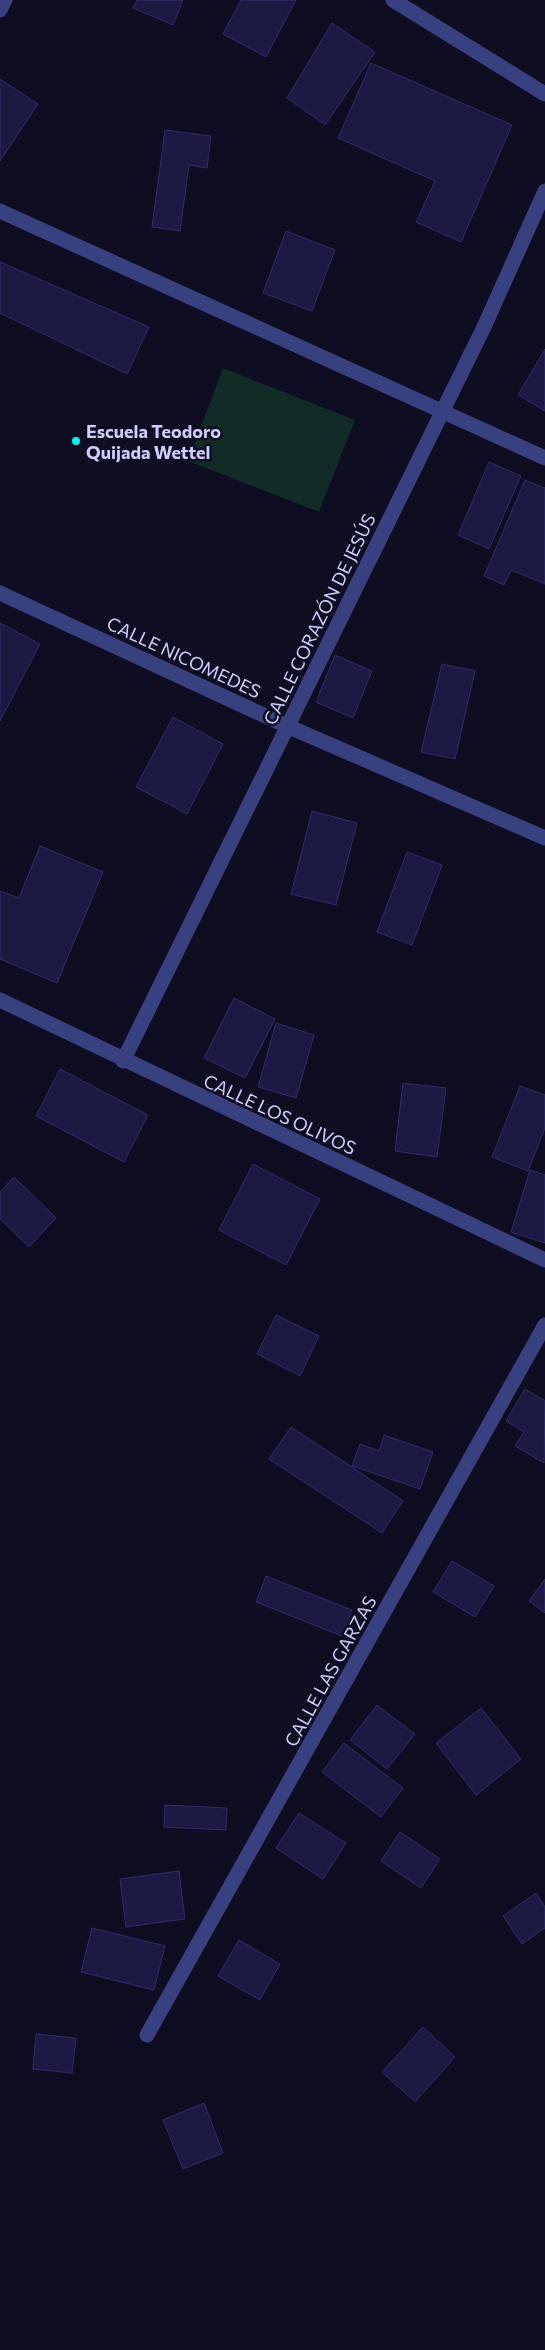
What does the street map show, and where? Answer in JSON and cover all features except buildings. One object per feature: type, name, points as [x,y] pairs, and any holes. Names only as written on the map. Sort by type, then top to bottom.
[{"type":"street","points":[[0,10],[5,0]]},
{"type":"street","points":[[393,0],[545,94]]},
{"type":"street","name":"CALLE CORAZÓN DE JESÚS","points":[[122,1060],[484,327],[545,191]]},
{"type":"street","points":[[0,211],[545,458]]},
{"type":"street","name":"CALLE NICOMEDES","points":[[0,593],[287,726],[545,838]]},
{"type":"street","name":"CALLE LOS OLIVOS","points":[[0,1000],[122,1060],[545,1260]]},
{"type":"street","name":"CALLE LAS GARZAS","points":[[147,2035],[545,1325]]},
{"type":"green space","points":[[223,368],[355,420],[319,512],[188,461]]},
{"type":"place","name":"Escuela Teodoro Quijada Wettel","points":[[76,441]]}]
